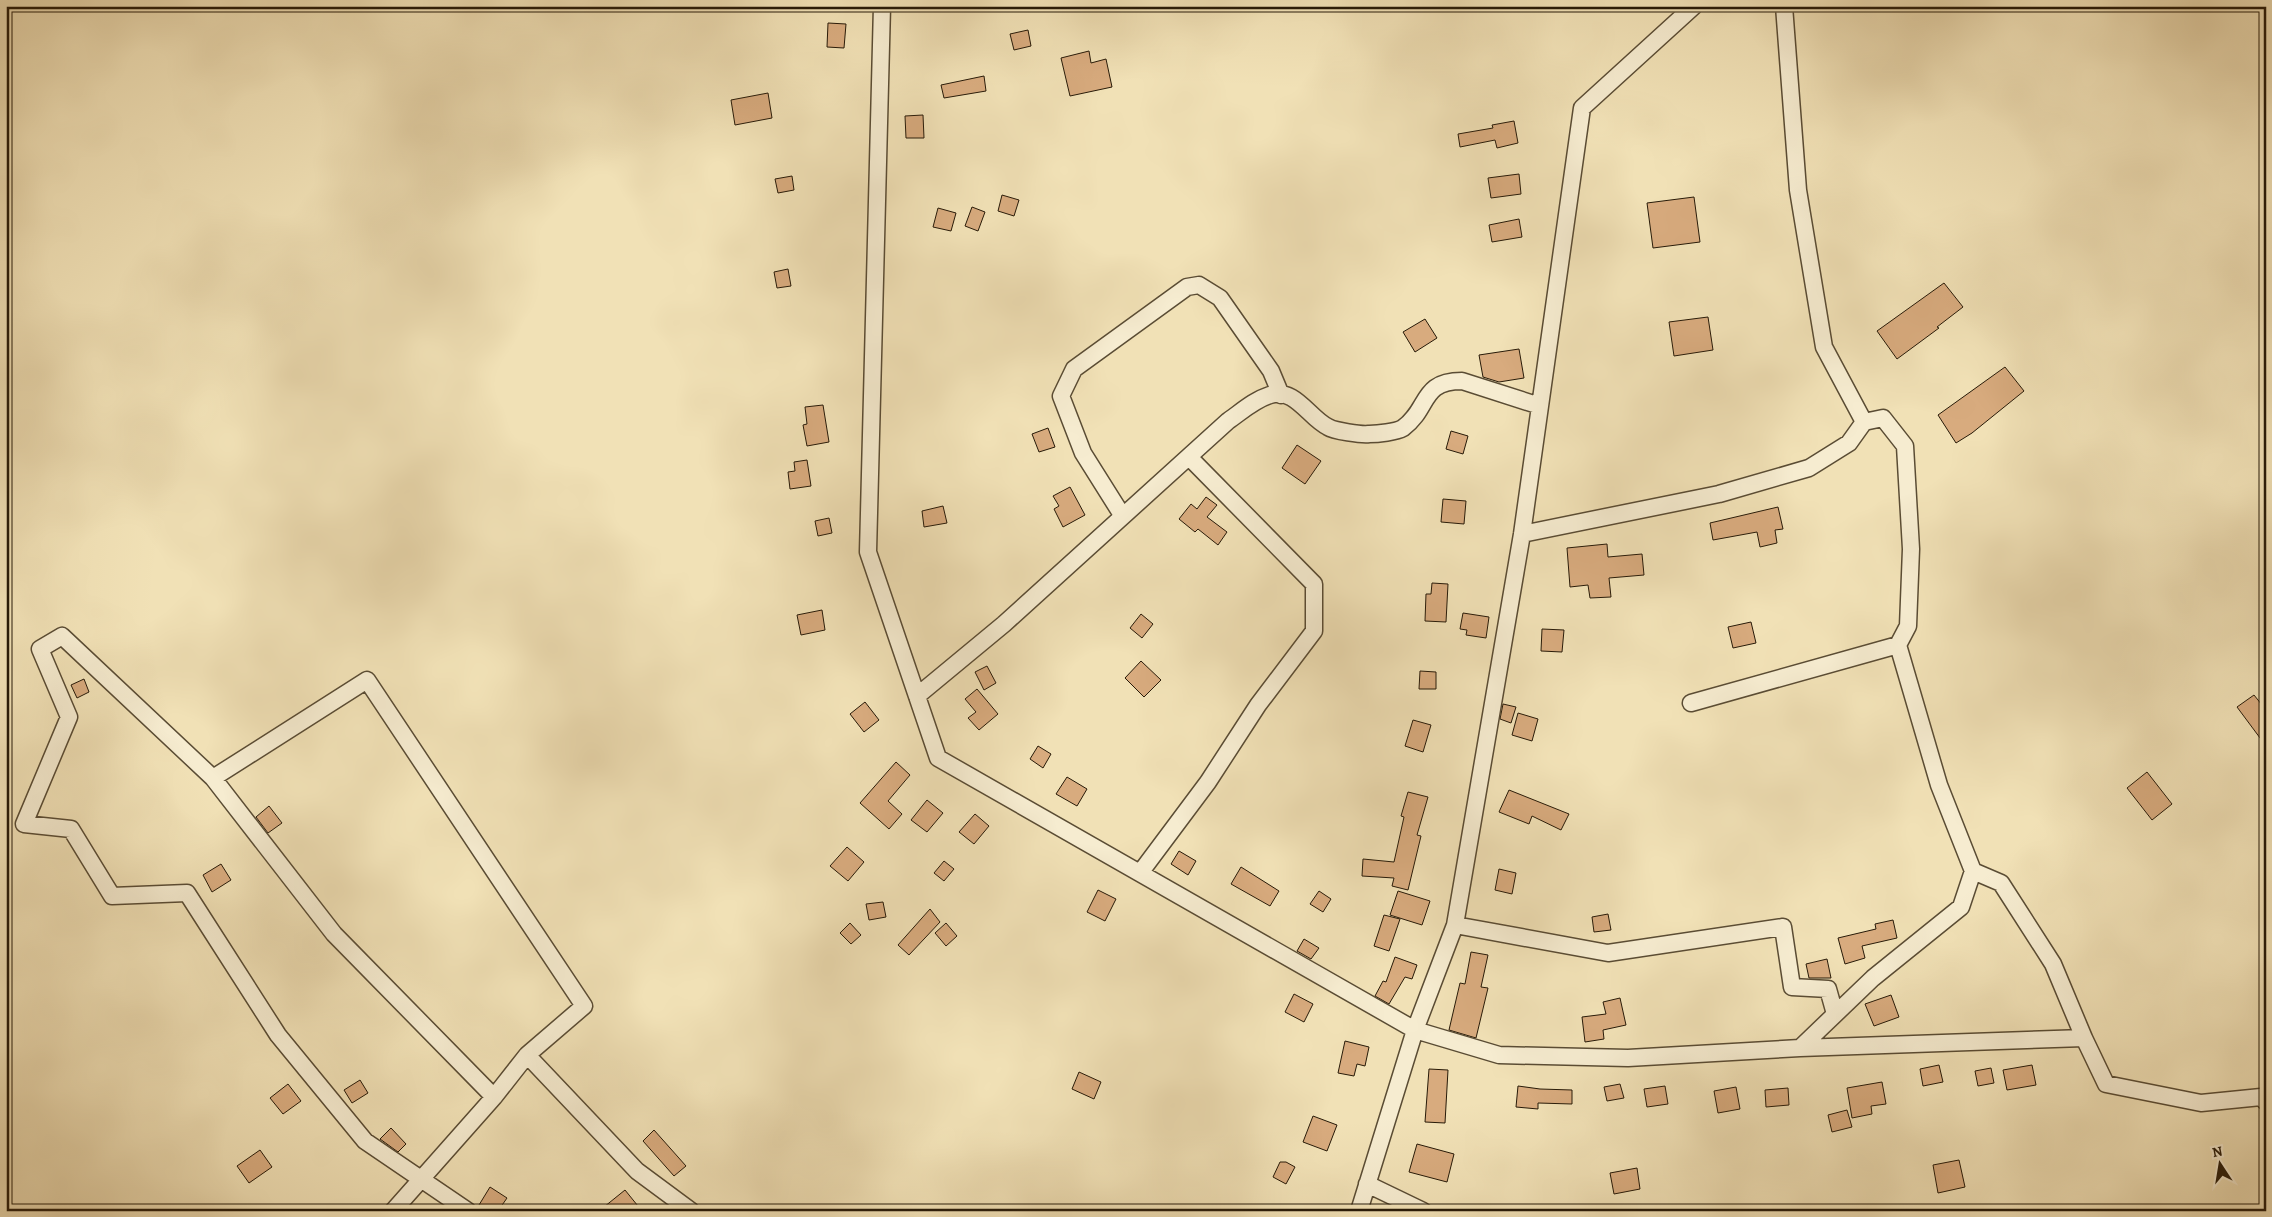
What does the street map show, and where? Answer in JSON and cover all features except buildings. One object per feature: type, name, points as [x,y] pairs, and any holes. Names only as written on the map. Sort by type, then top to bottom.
[{"type":"street","points":[[882,6],[868,552],[938,758],[1415,1030],[1499,1055],[1628,1058],[1800,1048],[2084,1038]]},
{"type":"street","points":[[1784,6],[1798,190],[1824,347],[1864,422]]},
{"type":"street","points":[[1359,1211],[1415,1030],[1455,925],[1522,534],[1582,108],[1691,7]]},
{"type":"street","points":[[1122,515],[1083,453],[1061,396],[1074,370],[1187,287],[1199,285],[1220,298],[1271,371],[1281,395]]},
{"type":"street","points":[[917,696],[1004,624],[1122,515],[1228,421],[1255,402],[1272,394],[1294,398],[1328,428],[1368,434],[1402,428],[1421,408],[1432,389],[1441,383],[1449,381],[1462,381],[1540,406]]},
{"type":"street","points":[[1522,534],[1719,494],[1809,468],[1849,443],[1864,422],[1883,418],[1905,446],[1911,549],[1910,597],[1908,626],[1898,645],[1939,785],[1973,871],[1961,907],[1872,978],[1800,1048]]},
{"type":"street","points":[[1140,873],[1208,782],[1258,705],[1314,631],[1314,584],[1189,457]]},
{"type":"street","points":[[468,1211],[366,1140],[278,1035],[187,893],[112,896],[71,829],[24,824],[69,716],[40,649],[62,636],[213,778],[334,934],[494,1096]]},
{"type":"street","points":[[1692,703],[1898,645]]},
{"type":"street","points":[[213,778],[367,680],[584,1006],[526,1055],[494,1096],[393,1211]]},
{"type":"street","points":[[1973,871],[2001,883],[2052,964],[2106,1084],[2201,1103],[2261,1097],[2266,1102]]},
{"type":"street","points":[[1455,925],[1608,953],[1783,927],[1792,986],[1828,989],[1835,1014]]},
{"type":"street","points":[[526,1055],[637,1171],[691,1211]]},
{"type":"street","points":[[1367,1184],[1426,1210]]}]
